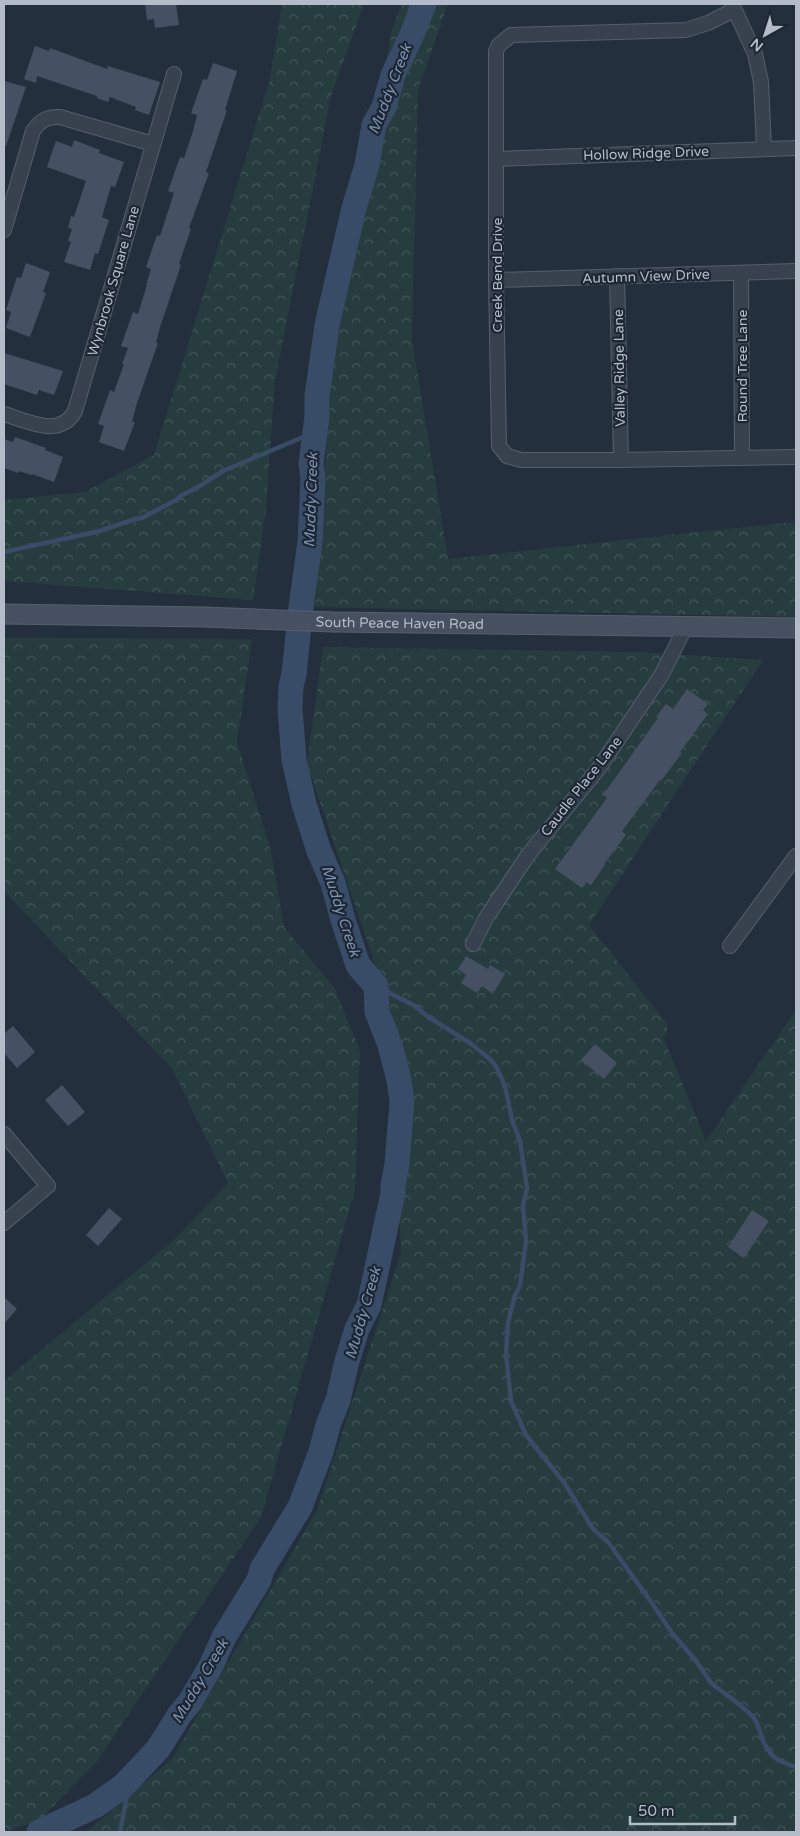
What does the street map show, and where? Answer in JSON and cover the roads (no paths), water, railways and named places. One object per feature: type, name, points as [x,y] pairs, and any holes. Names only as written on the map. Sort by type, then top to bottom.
[{"type":"main road","name":"South Peace Haven Road","points":[[4,614],[204,617],[333,622],[796,628]]},
{"type":"street","points":[[733,7],[755,54],[761,82],[764,148]]},
{"type":"street","name":"Creek Bend Drive","points":[[733,7],[708,23],[686,30],[512,35],[498,45],[496,51],[496,280],[499,446],[507,456],[521,460],[796,457]]},
{"type":"street","name":"Wynbrook Square Lane","points":[[4,414],[48,427],[65,424],[72,418],[174,74]]},
{"type":"street","points":[[4,230],[33,131],[45,118],[60,117],[153,144]]},
{"type":"street","name":"Hollow Ridge Drive","points":[[497,159],[796,148]]},
{"type":"street","name":"Autumn View Drive","points":[[496,280],[796,271]]},
{"type":"street","name":"Round Tree Lane","points":[[742,273],[742,458]]},
{"type":"street","name":"Valley Ridge Lane","points":[[617,276],[621,460]]},
{"type":"street","name":"Caudle Place Lane","points":[[473,944],[486,918],[528,855],[599,768],[662,674],[686,626]]},
{"type":"street","points":[[730,946],[796,856]]},
{"type":"street","points":[[4,1134],[48,1186],[4,1223]]},
{"type":"waterway","name":"Muddy Creek","points":[[39,1832],[95,1806],[123,1786],[158,1749],[180,1714],[190,1702],[211,1666],[224,1637],[259,1580],[262,1569],[300,1507],[338,1400],[357,1329],[369,1305],[393,1193],[402,1101],[399,1080],[390,1045],[377,1012],[376,986],[358,965],[333,883],[319,851],[304,804],[294,760],[290,709],[291,686],[310,542],[313,478],[311,464],[317,416],[317,396],[327,325],[354,208],[367,165],[374,125],[384,107],[393,75],[424,4]]},
{"type":"waterway","points":[[4,552],[100,531],[142,518],[195,489],[223,471],[315,432]]},
{"type":"waterway","points":[[376,986],[415,1006],[427,1016],[470,1043],[490,1059],[497,1068],[505,1086],[512,1120],[520,1141],[527,1188],[523,1206],[526,1241],[520,1286],[515,1295],[508,1323],[506,1354],[511,1401],[526,1435],[565,1484],[593,1529],[608,1542],[672,1633],[696,1661],[710,1682],[753,1717],[767,1748],[774,1757],[796,1767]]},
{"type":"waterway","points":[[120,1832],[130,1779]]}]
